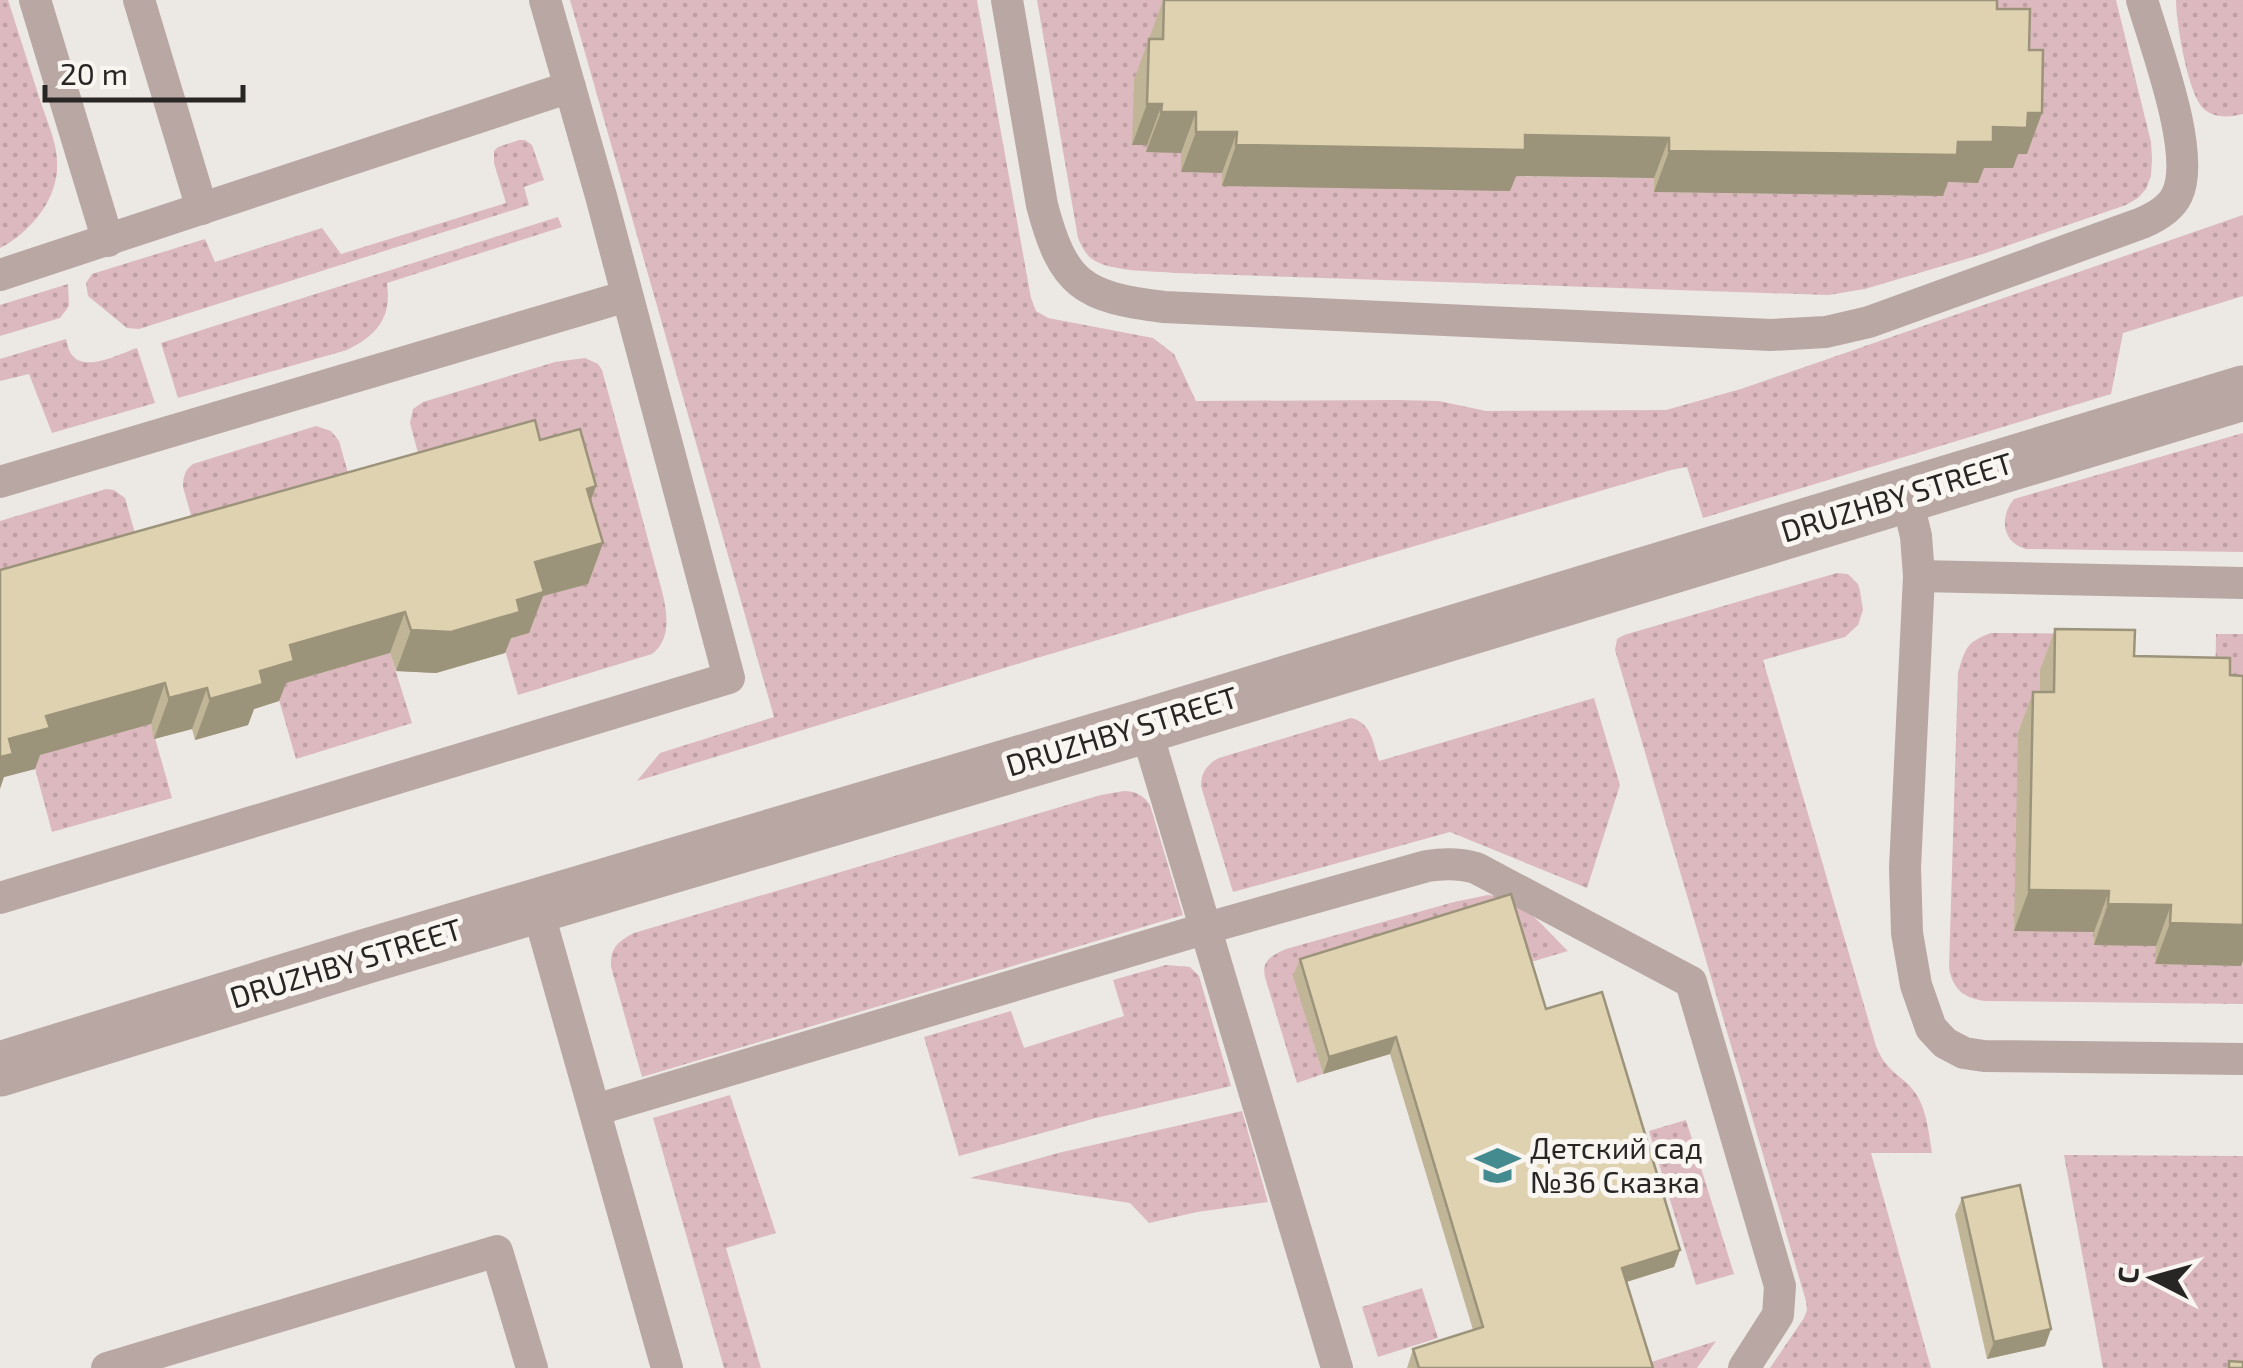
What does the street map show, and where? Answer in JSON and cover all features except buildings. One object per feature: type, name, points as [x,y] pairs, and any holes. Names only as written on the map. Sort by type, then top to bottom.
[{"type":"street","name":"DRUZHBY STREET","points":[[0,1069],[2243,393]]},
{"type":"lane","points":[[35,0],[108,241]]},
{"type":"lane","points":[[140,0],[202,209]]},
{"type":"lane","points":[[0,898],[729,678],[545,0]]},
{"type":"lane","points":[[1007,0],[1048,228],[1066,268],[1091,291],[1164,308],[1771,335],[1826,332],[1869,322],[2142,223],[2168,207],[2182,181],[2184,151],[2142,0]]},
{"type":"lane","points":[[0,274],[570,88]]},
{"type":"lane","points":[[0,482],[628,296]]},
{"type":"lane","points":[[1906,496],[1916,536],[1919,576],[1905,868],[1910,950],[1916,985],[1931,1028],[1945,1043],[1964,1053],[1984,1056],[2243,1059]]},
{"type":"lane","points":[[1919,576],[2243,583]]},
{"type":"lane","points":[[1145,726],[1337,1368]]},
{"type":"lane","points":[[595,1110],[1207,928],[1427,866],[1464,865],[1691,982],[1780,1286],[1778,1314],[1744,1368]]},
{"type":"lane","points":[[537,907],[667,1368]]},
{"type":"lane","points":[[107,1368],[498,1251],[532,1368]]},
{"type":"shaded area","points":[[0,0],[8,0],[57,161],[51,194],[38,216],[0,248]]},
{"type":"shaded area","points":[[570,0],[977,0],[1036,311],[1048,318],[1153,338],[1174,354],[1196,401],[1398,400],[1439,401],[1486,411],[1666,410],[1741,389],[2243,215],[2243,296],[2123,333],[2111,394],[1703,518],[1687,467],[1671,470],[637,781],[660,753],[774,717]]},
{"type":"shaded area","points":[[1037,0],[1226,0],[1134,81],[1133,144],[1181,153],[1181,172],[1222,173],[1222,185],[1511,176],[1654,178],[1655,192],[1942,196],[1943,182],[1978,183],[1846,0],[2116,0],[2151,142],[2151,176],[2146,189],[2126,205],[1983,254],[1865,289],[1828,295],[1121,269],[1092,259],[1078,238]]},
{"type":"shaded area","points":[[2176,0],[2243,0],[2243,114],[2213,114],[2198,101],[2184,58]]},
{"type":"shaded area","points":[[519,140],[532,145],[544,180],[524,187],[529,205],[139,329],[127,328],[88,296],[86,283],[92,274],[205,239],[215,262],[322,228],[341,254],[506,203],[494,151]]},
{"type":"shaded area","points":[[558,217],[562,227],[387,283],[387,306],[380,324],[347,350],[178,398],[161,343]]},
{"type":"shaded area","points":[[68,284],[69,306],[60,318],[0,336],[0,305]]},
{"type":"shaded area","points":[[66,339],[72,355],[86,362],[137,348],[155,403],[52,433],[29,374],[0,381],[0,359]]},
{"type":"shaded area","points":[[585,358],[602,370],[662,591],[665,633],[652,654],[518,695],[502,640],[427,487],[410,423],[413,409],[423,402],[555,362]]},
{"type":"shaded area","points":[[316,426],[331,431],[339,441],[357,505],[201,550],[183,487],[188,469],[193,464]]},
{"type":"shaded area","points":[[2243,433],[2243,552],[2026,549],[2012,541],[2005,528],[2006,514],[2014,499]]},
{"type":"shaded area","points":[[106,489],[125,498],[144,565],[0,606],[0,521]]},
{"type":"shaded area","points":[[1837,573],[1848,574],[1858,584],[1863,610],[1858,625],[1845,637],[1763,660],[1876,1046],[1885,1063],[1913,1090],[1926,1117],[1932,1153],[1871,1153],[1931,1368],[1770,1368],[1804,1318],[1806,1301],[1615,650],[1617,639],[1624,635]]},
{"type":"shaded area","points":[[1991,633],[2121,634],[2039,733],[2014,930],[2094,932],[2156,946],[2156,964],[2240,966],[2243,903],[2243,1004],[1985,1001],[1965,995],[1957,987],[1949,968],[1958,673],[1968,647]]},
{"type":"shaded area","points":[[2216,634],[2243,634],[2243,717],[2215,699]]},
{"type":"shaded area","points":[[390,653],[412,723],[296,759],[275,686]]},
{"type":"shaded area","points":[[1594,698],[1620,785],[1587,888],[1450,832],[1233,892],[1201,786],[1206,769],[1219,758],[1351,718],[1368,729],[1379,761]]},
{"type":"shaded area","points":[[151,724],[172,798],[52,832],[32,757]]},
{"type":"shaded area","points":[[1124,791],[1138,794],[1150,805],[1183,915],[642,1077],[611,967],[614,950],[628,936]]},
{"type":"shaded area","points":[[1488,895],[1522,908],[1568,951],[1521,965],[1294,977],[1323,1074],[1297,1083],[1265,977],[1269,959],[1286,949]]},
{"type":"shaded area","points":[[1166,965],[1190,967],[1199,976],[1231,1086],[959,1156],[924,1037],[1011,1011],[1024,1048],[1124,1016],[1113,980]]},
{"type":"shaded area","points":[[730,1095],[776,1233],[726,1248],[761,1368],[724,1368],[653,1118]]},
{"type":"shaded area","points":[[1242,1111],[1268,1202],[1149,1223],[1130,1203],[970,1178],[1058,1153]]},
{"type":"shaded area","points":[[1686,1120],[1734,1274],[1696,1285],[1649,1131]]},
{"type":"shaded area","points":[[2064,1155],[2243,1156],[2243,1368],[2103,1368]]},
{"type":"shaded area","points":[[1422,1288],[1438,1338],[1378,1357],[1362,1307]]},
{"type":"shaded area","points":[[1716,1341],[1697,1368],[1639,1366]]},
{"type":"place","name":"Детский сад №36 Сказка","points":[[1497,1166]]}]
